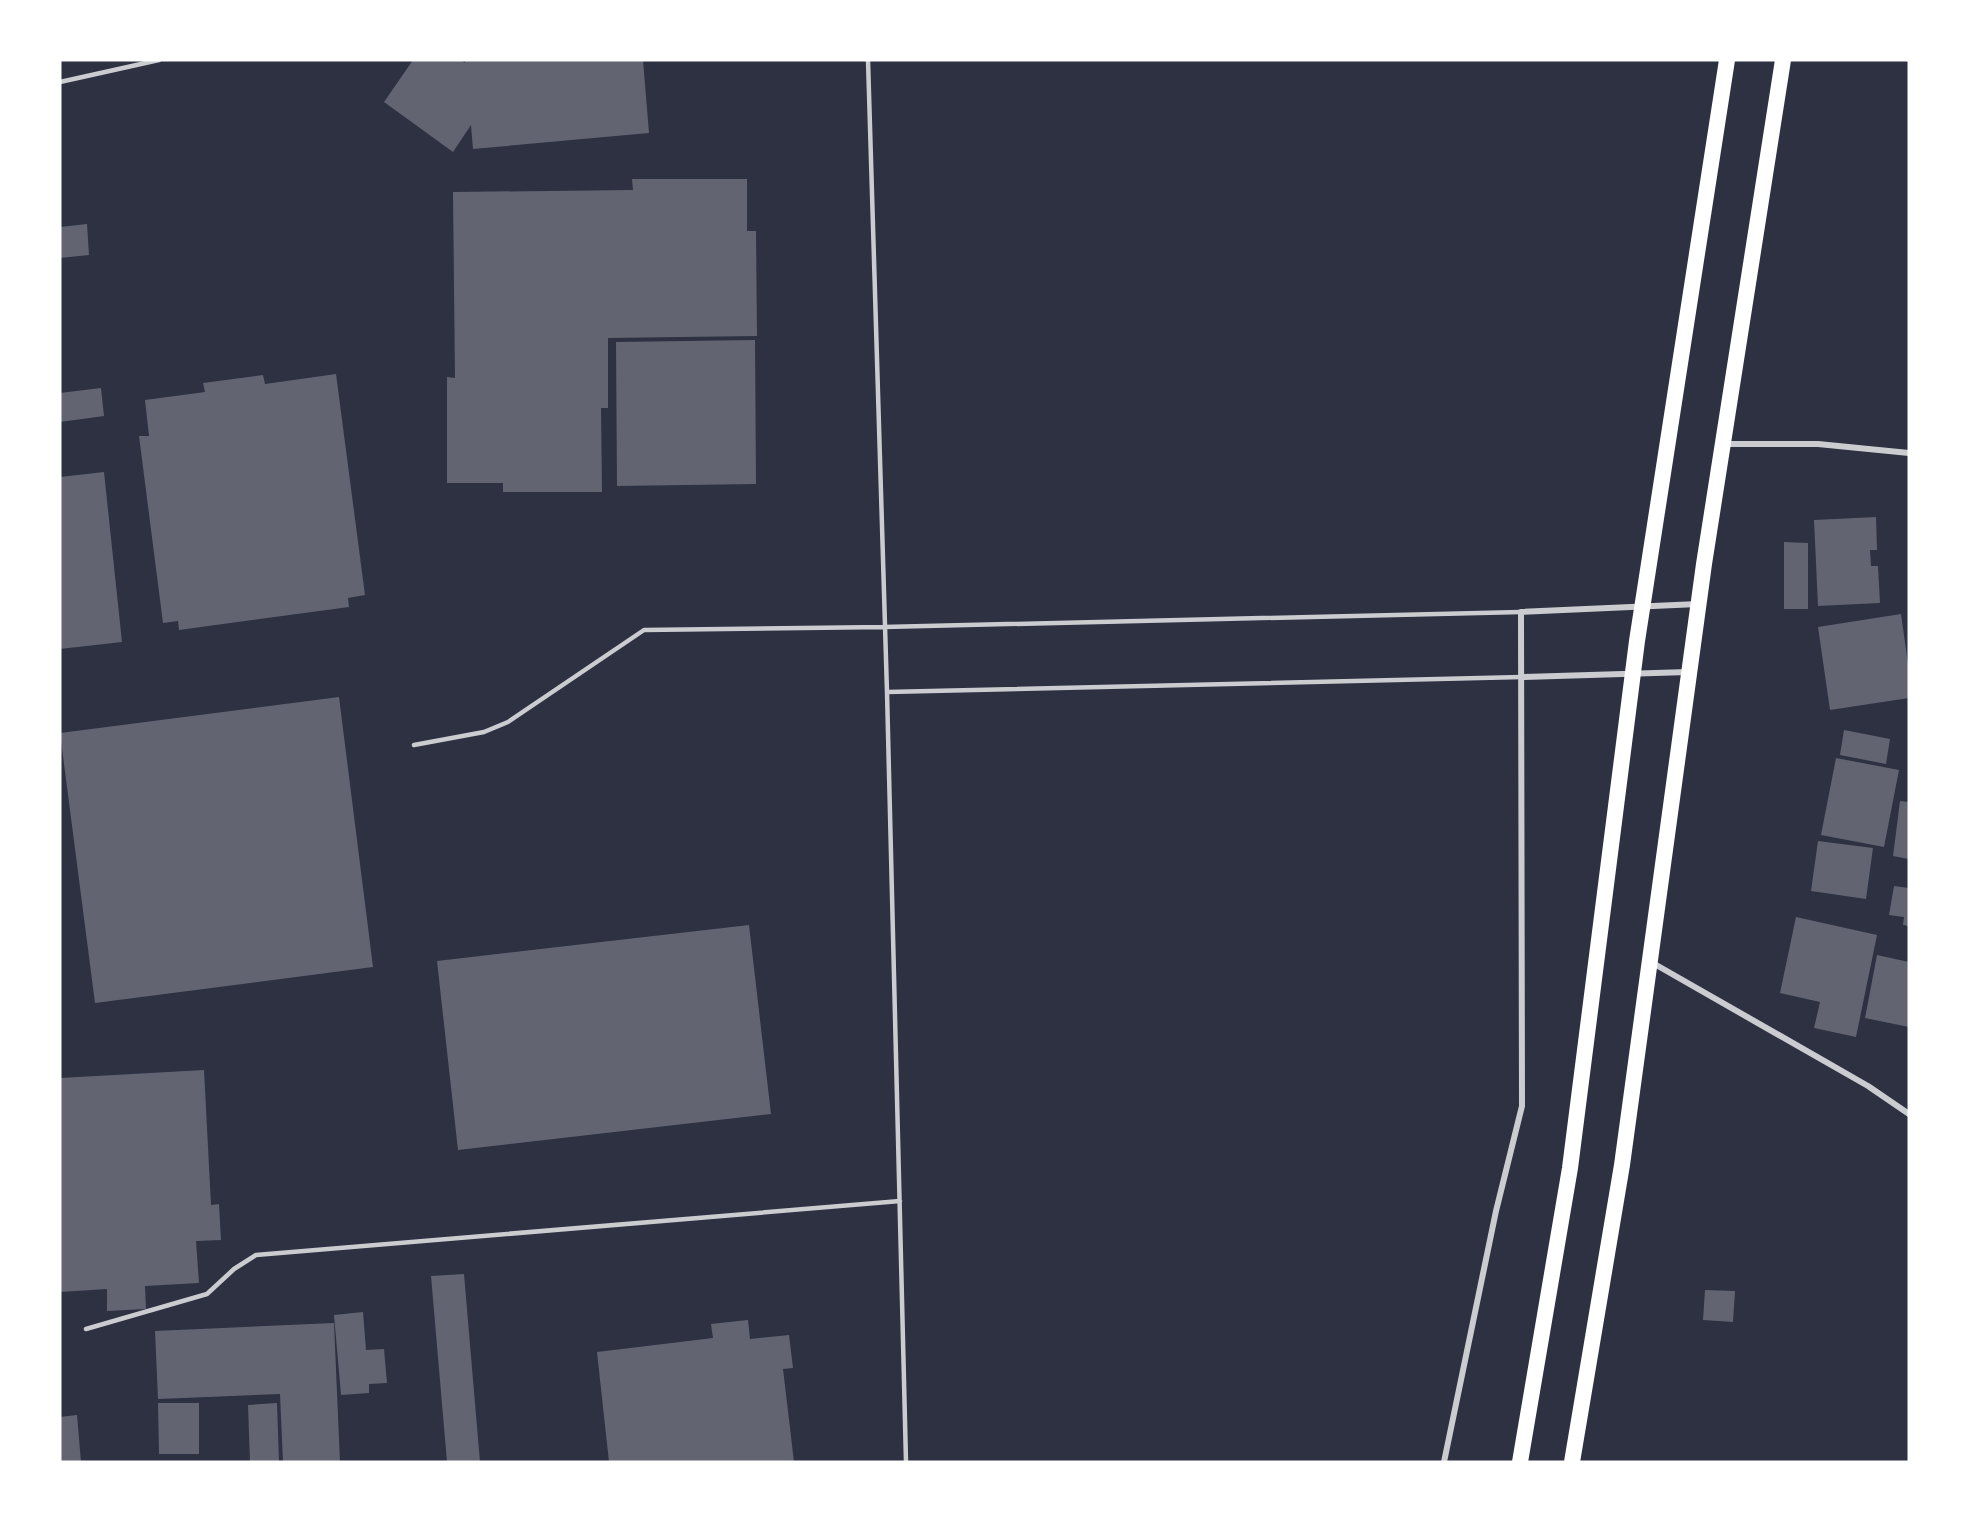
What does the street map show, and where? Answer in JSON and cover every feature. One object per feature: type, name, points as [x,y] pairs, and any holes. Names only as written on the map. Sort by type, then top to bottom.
[{"type":"highway","points":[[1520,1462],[1570,1168],[1643,608],[1727,60]]},
{"type":"highway","points":[[1572,1462],[1622,1165],[1688,672],[1783,60]]},
{"type":"street","points":[[1724,444],[1818,444],[1909,453]]},
{"type":"street","points":[[1444,1462],[1496,1211],[1522,1106],[1521,612],[1698,604]]},
{"type":"street","points":[[1522,677],[1688,672]]},
{"type":"street","points":[[1650,962],[1868,1086],[1909,1114]]},
{"type":"lane","points":[[60,82],[159,60]]},
{"type":"lane","points":[[868,60],[887,692],[906,1462]]},
{"type":"lane","points":[[414,745],[484,732],[508,722],[644,630],[884,627],[1521,612]]},
{"type":"lane","points":[[887,692],[1522,677]]},
{"type":"lane","points":[[86,1329],[207,1294],[234,1269],[256,1255],[900,1201]]},
{"type":"building","points":[[413,60],[461,60],[465,63],[465,60],[643,60],[649,133],[473,149],[471,125],[453,152],[384,102]]},
{"type":"building","points":[[632,179],[747,179],[747,231],[756,231],[757,336],[608,338],[608,408],[601,408],[602,492],[503,492],[503,483],[447,483],[447,377],[455,378],[453,192],[633,190]]},
{"type":"building","points":[[87,224],[89,255],[60,258],[60,227]]},
{"type":"building","points":[[755,340],[756,484],[617,486],[616,342]]},
{"type":"building","points":[[336,374],[365,595],[348,598],[349,607],[179,630],[178,621],[163,623],[139,436],[149,436],[145,400],[205,392],[203,383],[263,375],[265,384]]},
{"type":"building","points":[[101,388],[104,416],[60,422],[60,393]]},
{"type":"building","points":[[104,472],[122,642],[60,649],[60,477]]},
{"type":"building","points":[[1876,517],[1877,550],[1870,550],[1871,566],[1878,566],[1880,603],[1818,606],[1814,520]]},
{"type":"building","points":[[1784,542],[1808,543],[1808,609],[1784,609]]},
{"type":"building","points":[[1901,614],[1909,671],[1909,698],[1830,710],[1818,627]]},
{"type":"building","points":[[339,697],[373,967],[95,1003],[60,733]]},
{"type":"building","points":[[1844,730],[1890,739],[1886,764],[1840,755]]},
{"type":"building","points":[[1836,758],[1899,770],[1884,847],[1821,835]]},
{"type":"building","points":[[1900,801],[1909,802],[1909,859],[1893,856]]},
{"type":"building","points":[[1818,841],[1873,848],[1866,899],[1811,891]]},
{"type":"building","points":[[1894,886],[1909,888],[1909,926],[1903,925],[1904,917],[1889,915]]},
{"type":"building","points":[[1796,917],[1877,935],[1856,1037],[1814,1028],[1820,1002],[1780,993]]},
{"type":"building","points":[[749,925],[771,1114],[458,1150],[437,961]]},
{"type":"building","points":[[1877,955],[1909,962],[1909,1027],[1865,1018]]},
{"type":"building","points":[[204,1070],[211,1205],[219,1204],[221,1240],[196,1241],[199,1283],[145,1286],[146,1309],[107,1311],[107,1289],[60,1292],[60,1078]]},
{"type":"building","points":[[464,1274],[480,1462],[447,1462],[431,1276]]},
{"type":"building","points":[[1705,1290],[1735,1291],[1733,1322],[1703,1320]]},
{"type":"building","points":[[363,1312],[366,1350],[384,1349],[387,1383],[369,1384],[369,1393],[341,1395],[334,1315]]},
{"type":"building","points":[[748,1320],[750,1339],[789,1335],[793,1368],[783,1369],[794,1462],[609,1462],[597,1352],[713,1338],[711,1324]]},
{"type":"building","points":[[334,1323],[340,1462],[283,1462],[280,1394],[158,1399],[155,1331]]},
{"type":"building","points":[[158,1403],[199,1403],[199,1454],[159,1454]]},
{"type":"building","points":[[277,1403],[279,1462],[250,1462],[248,1405]]},
{"type":"building","points":[[77,1415],[81,1462],[60,1462],[60,1417]]}]
